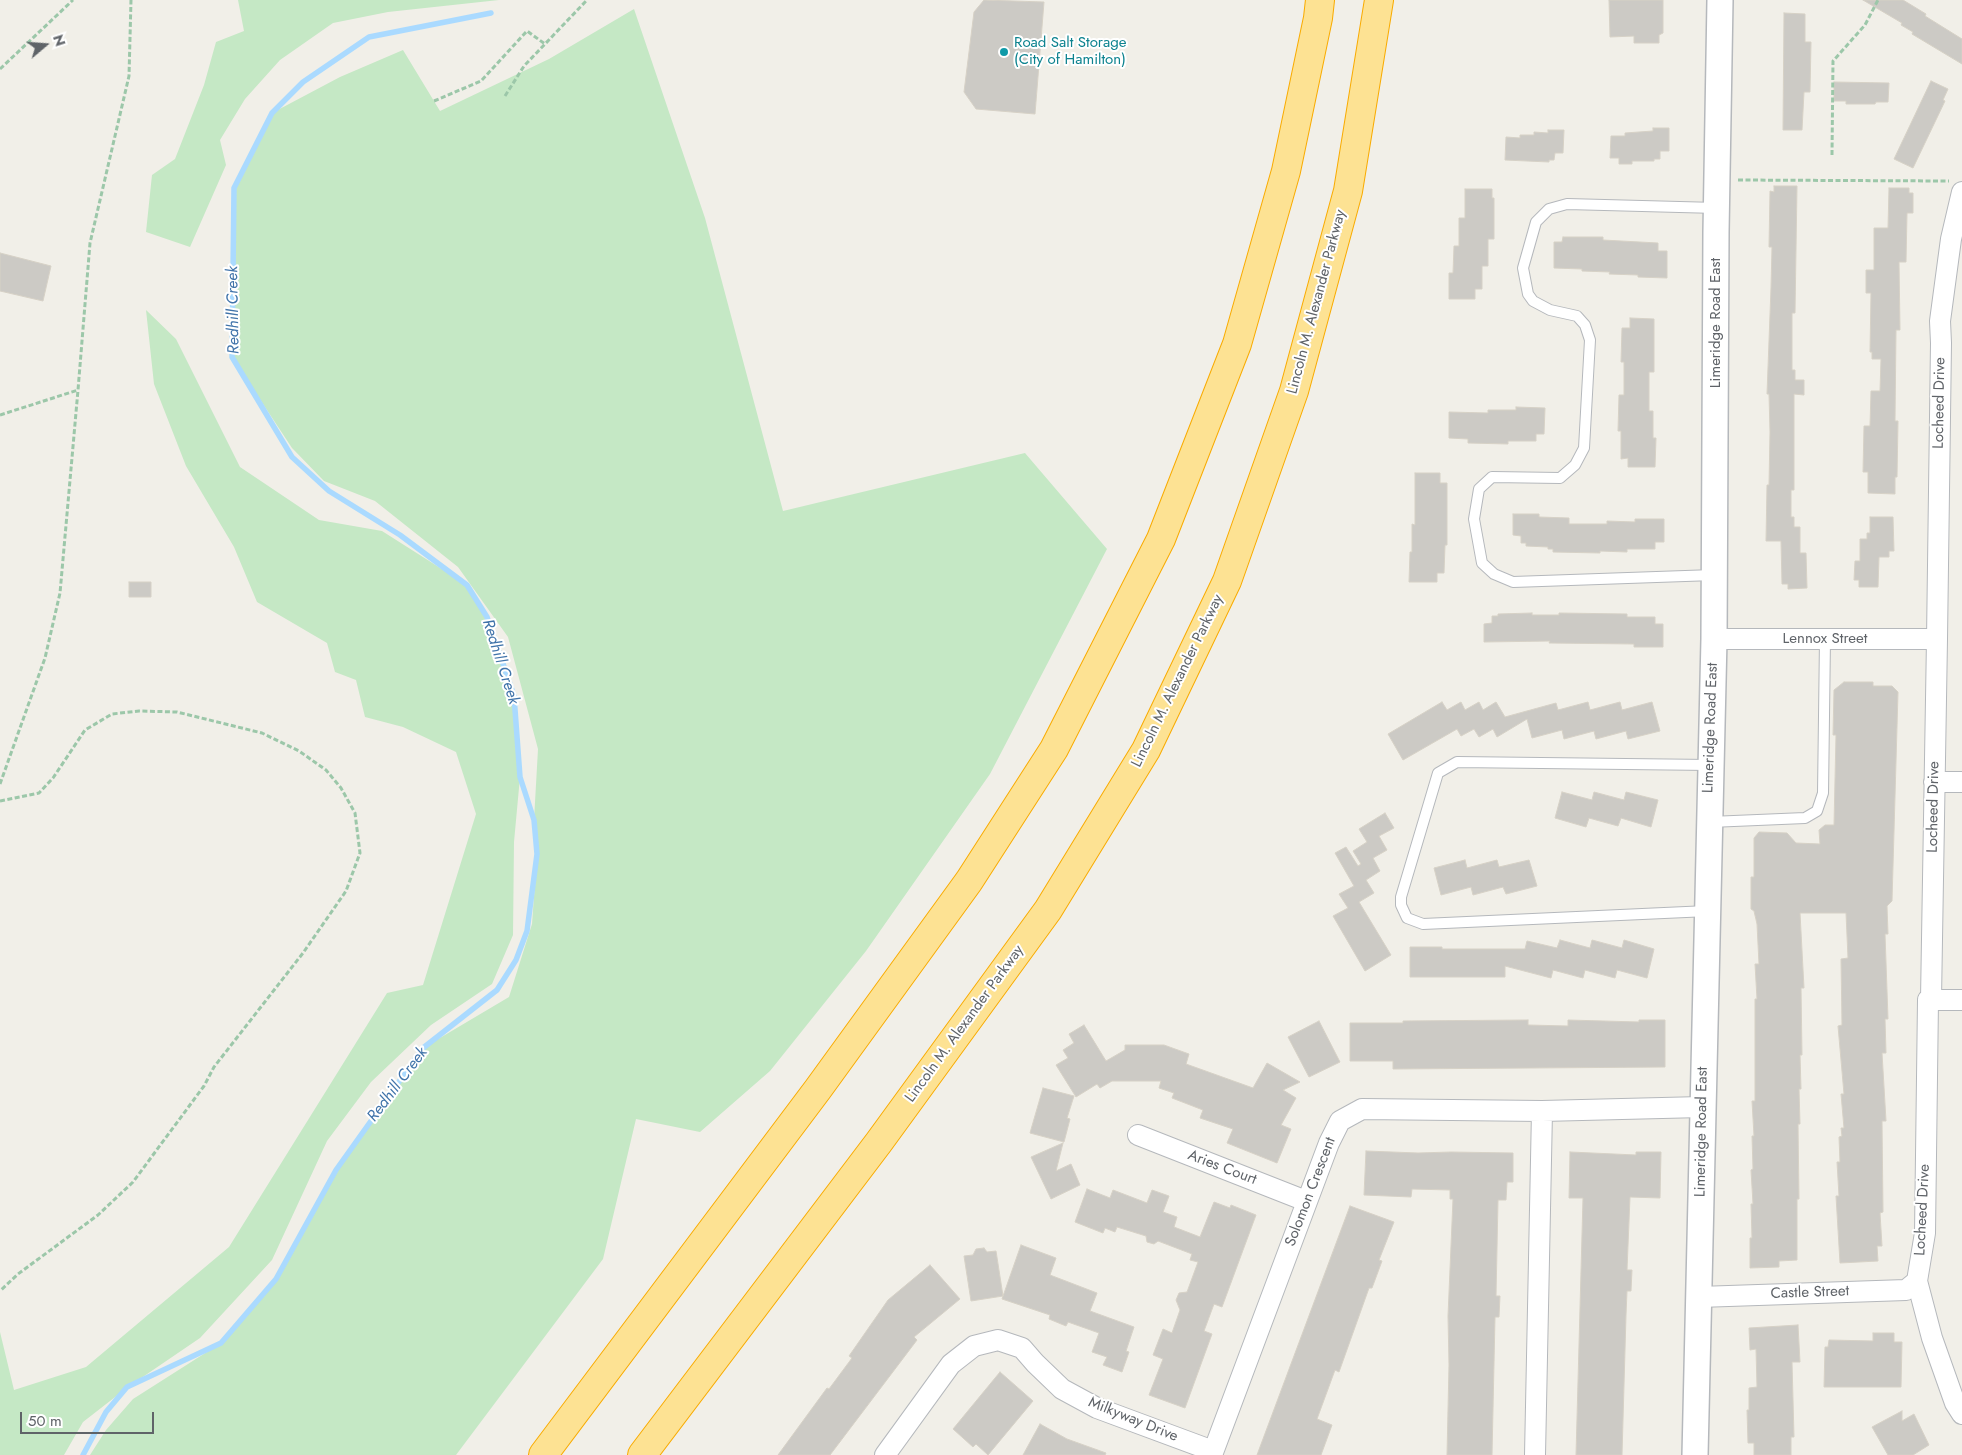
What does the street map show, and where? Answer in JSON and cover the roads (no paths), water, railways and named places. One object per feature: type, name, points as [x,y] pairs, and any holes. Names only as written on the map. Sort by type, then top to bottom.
[{"type":"highway","points":[[543,1455],[818,1089],[969,881],[1054,749],[1068,723],[1161,539],[1237,344],[1286,171],[1318,18],[1320,0]]},
{"type":"highway","name":"Lincoln M. Alexander Parkway","points":[[642,1455],[879,1142],[1048,910],[1146,750],[1226,581],[1294,391],[1348,190],[1379,0]]},
{"type":"street","name":"Limeridge Road East","points":[[1695,1455],[1714,639],[1720,0]]},
{"type":"street","name":"Locheed Drive","points":[[1957,187],[1940,321],[1931,999],[1928,1000],[1925,1234],[1917,1281],[1932,1338],[1955,1403],[1962,1414]]},
{"type":"street","name":"Lennox Street","points":[[1714,639],[1937,638]]},
{"type":"street","points":[[1934,782],[1962,782]]},
{"type":"street","points":[[1928,1000],[1962,1000]]},
{"type":"street","name":"Solomon Crescent","points":[[1213,1453],[1328,1143],[1340,1121],[1362,1108],[1542,1111],[1702,1107]]},
{"type":"street","points":[[1535,1455],[1542,1111]]},
{"type":"street","name":"Aries Court","points":[[1138,1135],[1306,1201]]},
{"type":"street","name":"Castle Street","points":[[1699,1297],[1906,1290],[1917,1281]]},
{"type":"street","name":"Milkyway Drive","points":[[885,1455],[951,1364],[974,1346],[998,1340],[1022,1348],[1062,1389],[1097,1408],[1213,1453]]},
{"type":"lane","points":[[1714,575],[1513,582],[1494,574],[1482,563],[1474,518],[1479,489],[1492,477],[1560,478],[1575,465],[1584,448],[1590,340],[1585,325],[1577,316],[1550,310],[1533,301],[1528,294],[1523,268],[1536,222],[1549,210],[1567,204],[1717,208]]},
{"type":"lane","points":[[1709,822],[1805,818],[1817,811],[1823,793],[1825,640]]},
{"type":"lane","points":[[1708,911],[1423,924],[1407,918],[1401,906],[1401,897],[1438,773],[1457,762],[1710,765]]},
{"type":"waterway","name":"Redhill Creek","points":[[83,1455],[106,1412],[127,1387],[221,1343],[276,1279],[336,1170],[423,1048],[497,990],[516,960],[527,931],[537,854],[534,820],[520,777],[514,696],[487,617],[467,585],[400,535],[329,491],[292,457],[232,357],[234,188],[272,113],[303,82],[369,37],[491,13]]},
{"type":"place","name":"Road Salt Storage (City of Hamilton)","points":[[1004,52]]}]
